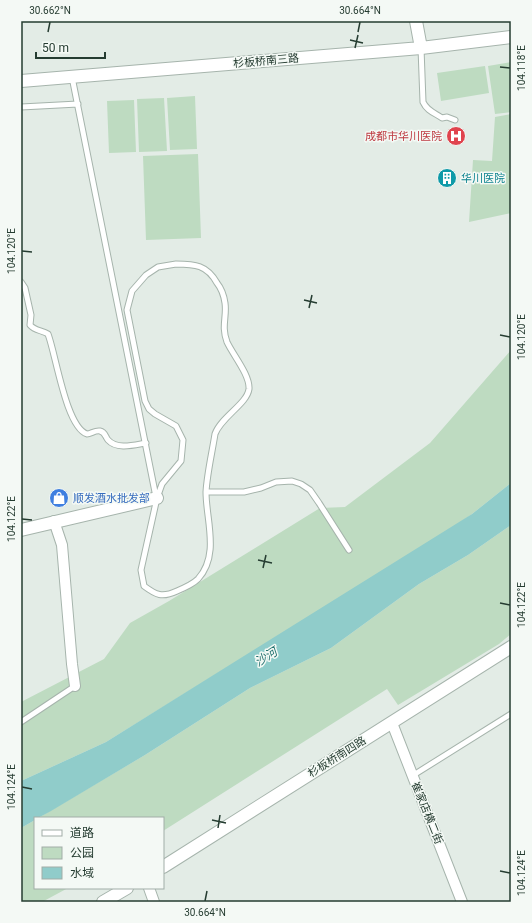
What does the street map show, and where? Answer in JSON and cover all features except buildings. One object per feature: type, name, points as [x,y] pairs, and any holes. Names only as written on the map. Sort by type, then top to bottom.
[{"type":"street","points":[[416,21],[421,48]]},
{"type":"street","name":"杉板桥南三路","points":[[21,80],[421,48],[511,37]]},
{"type":"street","points":[[21,530],[54,521],[157,498]]},
{"type":"street","points":[[54,521],[62,545],[72,664],[76,686]]},
{"type":"street","name":"杉板桥南四路","points":[[164,866],[511,647]]},
{"type":"street","name":"崔家店横二街","points":[[392,723],[462,902]]},
{"type":"street","points":[[103,902],[125,889]]},
{"type":"street","points":[[149,889],[154,902]]},
{"type":"lane","points":[[421,48],[423,102],[425,108],[442,118],[447,117],[455,120]]},
{"type":"lane","points":[[72,77],[157,498]]},
{"type":"lane","points":[[21,107],[78,104]]},
{"type":"lane","points":[[176,264],[191,264],[202,267],[212,274],[220,288],[225,303],[223,329],[228,342],[247,378],[249,388],[246,397],[217,428],[206,492],[210,543],[208,558],[204,570],[198,579],[186,587],[170,594],[155,594],[144,586],[141,570],[157,498],[162,484],[181,461],[183,440],[176,426],[149,409],[145,400],[128,310],[132,291],[146,275],[158,267],[176,264]]},
{"type":"lane","points":[[21,282],[25,288],[31,315],[31,326],[36,330],[48,334],[70,411],[80,430],[83,433],[89,434],[100,431],[104,433],[111,442],[118,445],[132,446],[146,443]]},
{"type":"lane","points":[[206,492],[244,492],[261,488],[276,482],[292,481],[301,484],[310,490],[349,550]]},
{"type":"lane","points":[[21,722],[76,686]]},
{"type":"lane","points":[[412,776],[511,714]]},
{"type":"green space","points":[[511,62],[511,112],[495,114],[488,66]]},
{"type":"green space","points":[[485,66],[489,93],[441,101],[437,73]]},
{"type":"green space","points":[[195,96],[197,149],[170,150],[167,98]]},
{"type":"green space","points":[[164,98],[167,151],[139,152],[137,99]]},
{"type":"green space","points":[[134,100],[136,152],[109,153],[107,101]]},
{"type":"green space","points":[[511,114],[511,213],[469,222],[473,160],[492,161],[495,117]]},
{"type":"green space","points":[[198,154],[201,238],[146,240],[143,156]]},
{"type":"green space","points":[[511,350],[511,483],[451,529],[106,742],[21,781],[21,702],[104,659],[130,623],[169,601],[320,508],[345,507],[430,443]]},
{"type":"green space","points":[[511,525],[511,634],[499,644],[398,705],[387,689],[164,830],[164,817],[40,817],[145,755],[250,688],[331,648],[419,584],[468,555]]},
{"type":"green space","points":[[34,821],[34,889],[66,889],[42,902],[21,902],[21,828]]},
{"type":"water","name":"沙河","points":[[511,483],[511,525],[468,555],[419,584],[331,648],[250,688],[145,755],[51,811],[40,817],[34,817],[34,821],[21,828],[21,781],[106,742],[472,514]]},
{"type":"place","name":"成都市华川医院","points":[[456,136]]},
{"type":"place","name":"华川医院","points":[[447,178]]},
{"type":"place","name":"顺发酒水批发部","points":[[59,498]]}]
